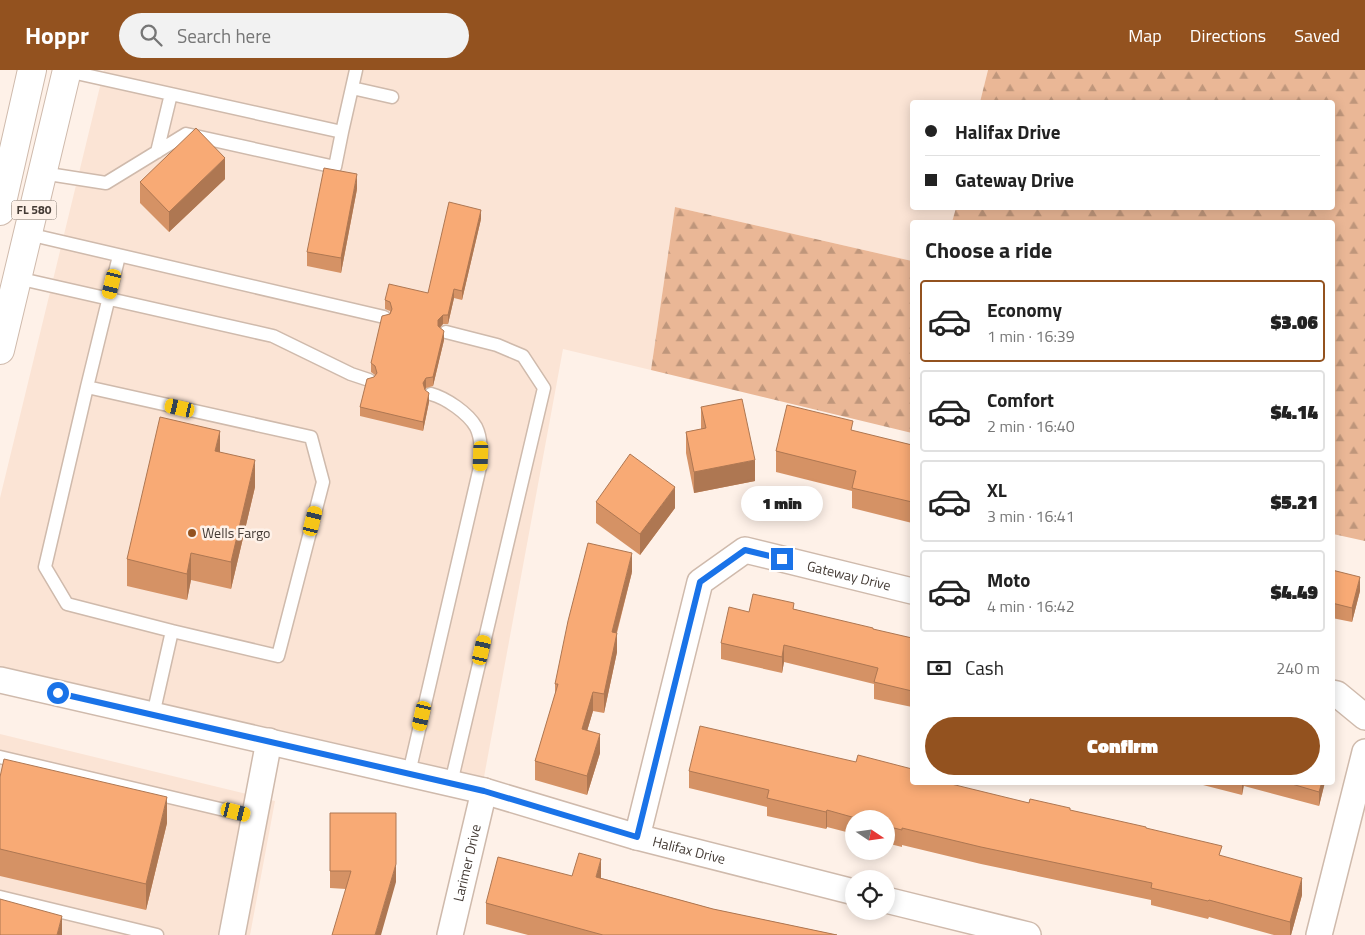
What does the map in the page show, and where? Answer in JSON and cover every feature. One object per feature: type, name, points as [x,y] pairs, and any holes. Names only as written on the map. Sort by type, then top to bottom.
[{"type":"main road","points":[[0,212],[32,70]]},
{"type":"main road","name":"FL 580","points":[[0,350],[9,274],[28,234],[67,71]]},
{"type":"street","name":"Gateway Drive","points":[[637,837],[700,582],[745,550],[910,590]]},
{"type":"street","name":"Halifax Drive","points":[[0,680],[484,791],[637,837],[845,890]]},
{"type":"street","points":[[1335,693],[1365,717]]},
{"type":"street","points":[[232,935],[268,741]]},
{"type":"street","points":[[1319,935],[1365,752]]},
{"type":"street","name":"Larimer Drive","points":[[450,935],[484,791]]},
{"type":"street","points":[[895,902],[1028,935]]},
{"type":"lane","points":[[42,173],[106,183],[186,134],[335,168],[356,70]]},
{"type":"lane","points":[[67,71],[342,132]]},
{"type":"lane","points":[[352,88],[392,96]]},
{"type":"lane","points":[[157,152],[171,94]]},
{"type":"lane","points":[[28,234],[384,317]]},
{"type":"lane","points":[[87,387],[311,438],[323,482],[278,656],[67,604],[45,567],[87,387],[119,256]]},
{"type":"lane","points":[[9,274],[273,336],[351,374],[369,380]]},
{"type":"lane","points":[[446,332],[497,345],[523,356],[544,388],[451,783]]},
{"type":"lane","points":[[409,773],[480,467],[481,445],[476,427],[458,408],[441,397],[431,394]]},
{"type":"lane","points":[[153,715],[172,631]]},
{"type":"lane","points":[[0,757],[254,817]]},
{"type":"lane","points":[[0,897],[156,935]]},
{"type":"shaded area","points":[[104,70],[988,70],[980,100],[910,100],[910,210],[955,210],[953,220],[910,220],[910,261],[675,207],[651,370],[563,349],[484,777],[0,666],[0,498]]},
{"type":"shaded area","points":[[0,734],[275,801],[250,935],[0,935]]},
{"type":"green space","points":[[988,70],[1365,70],[1365,541],[1335,534],[1335,220],[953,220],[955,210],[1335,210],[1335,100],[980,100]]},
{"type":"green space","points":[[675,207],[910,261],[910,433],[651,370]]},
{"type":"building","points":[[196,128],[225,158],[169,212],[140,182]]},
{"type":"building","points":[[324,168],[357,174],[341,258],[307,252]]},
{"type":"building","points":[[449,202],[481,210],[462,291],[454,289],[448,315],[443,315],[438,320],[438,326],[444,331],[433,377],[426,378],[423,383],[425,390],[429,393],[423,422],[360,407],[367,379],[374,377],[377,373],[375,366],[371,363],[382,316],[390,314],[392,309],[390,302],[385,300],[389,284],[428,293]]},
{"type":"building","points":[[742,399],[755,460],[694,472],[686,432],[706,428],[701,407]]},
{"type":"building","points":[[787,405],[853,421],[851,430],[910,445],[910,502],[852,488],[856,471],[776,451]]},
{"type":"building","name":"Wells Fargo","points":[[160,417],[220,431],[215,451],[255,460],[231,562],[191,553],[187,574],[127,559]]},
{"type":"building","points":[[630,454],[675,487],[640,534],[596,502]]},
{"type":"building","points":[[588,543],[632,553],[612,632],[617,633],[604,694],[593,692],[582,729],[600,734],[587,776],[535,761],[558,684],[555,684],[568,621]]},
{"type":"building","points":[[1335,571],[1360,577],[1352,608],[1335,604]]},
{"type":"building","points":[[753,594],[794,603],[793,609],[910,638],[910,691],[874,682],[878,668],[784,645],[782,657],[721,643],[729,607],[749,612]]},
{"type":"building","points":[[700,726],[856,762],[858,755],[910,768],[910,785],[955,785],[1029,803],[1030,799],[1222,846],[1219,855],[1302,878],[1290,922],[1209,900],[1151,888],[1152,883],[981,847],[902,828],[902,830],[895,828],[895,810],[845,810],[845,815],[767,798],[769,790],[689,771]]},
{"type":"building","points":[[4,759],[167,797],[146,884],[0,849],[0,777]]},
{"type":"building","points":[[1295,785],[1321,785],[1319,792]]},
{"type":"building","points":[[330,813],[396,813],[396,864],[375,935],[332,935],[351,871],[330,871]]},
{"type":"building","points":[[579,853],[601,859],[596,877],[713,909],[837,935],[603,935],[486,903],[498,857],[572,876]]},
{"type":"building","points":[[0,899],[62,916],[57,935],[0,935]]},
{"type":"place","name":"Wells Fargo","points":[[192,533]]},
{"type":"route","points":[[58,693],[484,791],[637,837],[700,582],[745,550],[782,559]]}]
